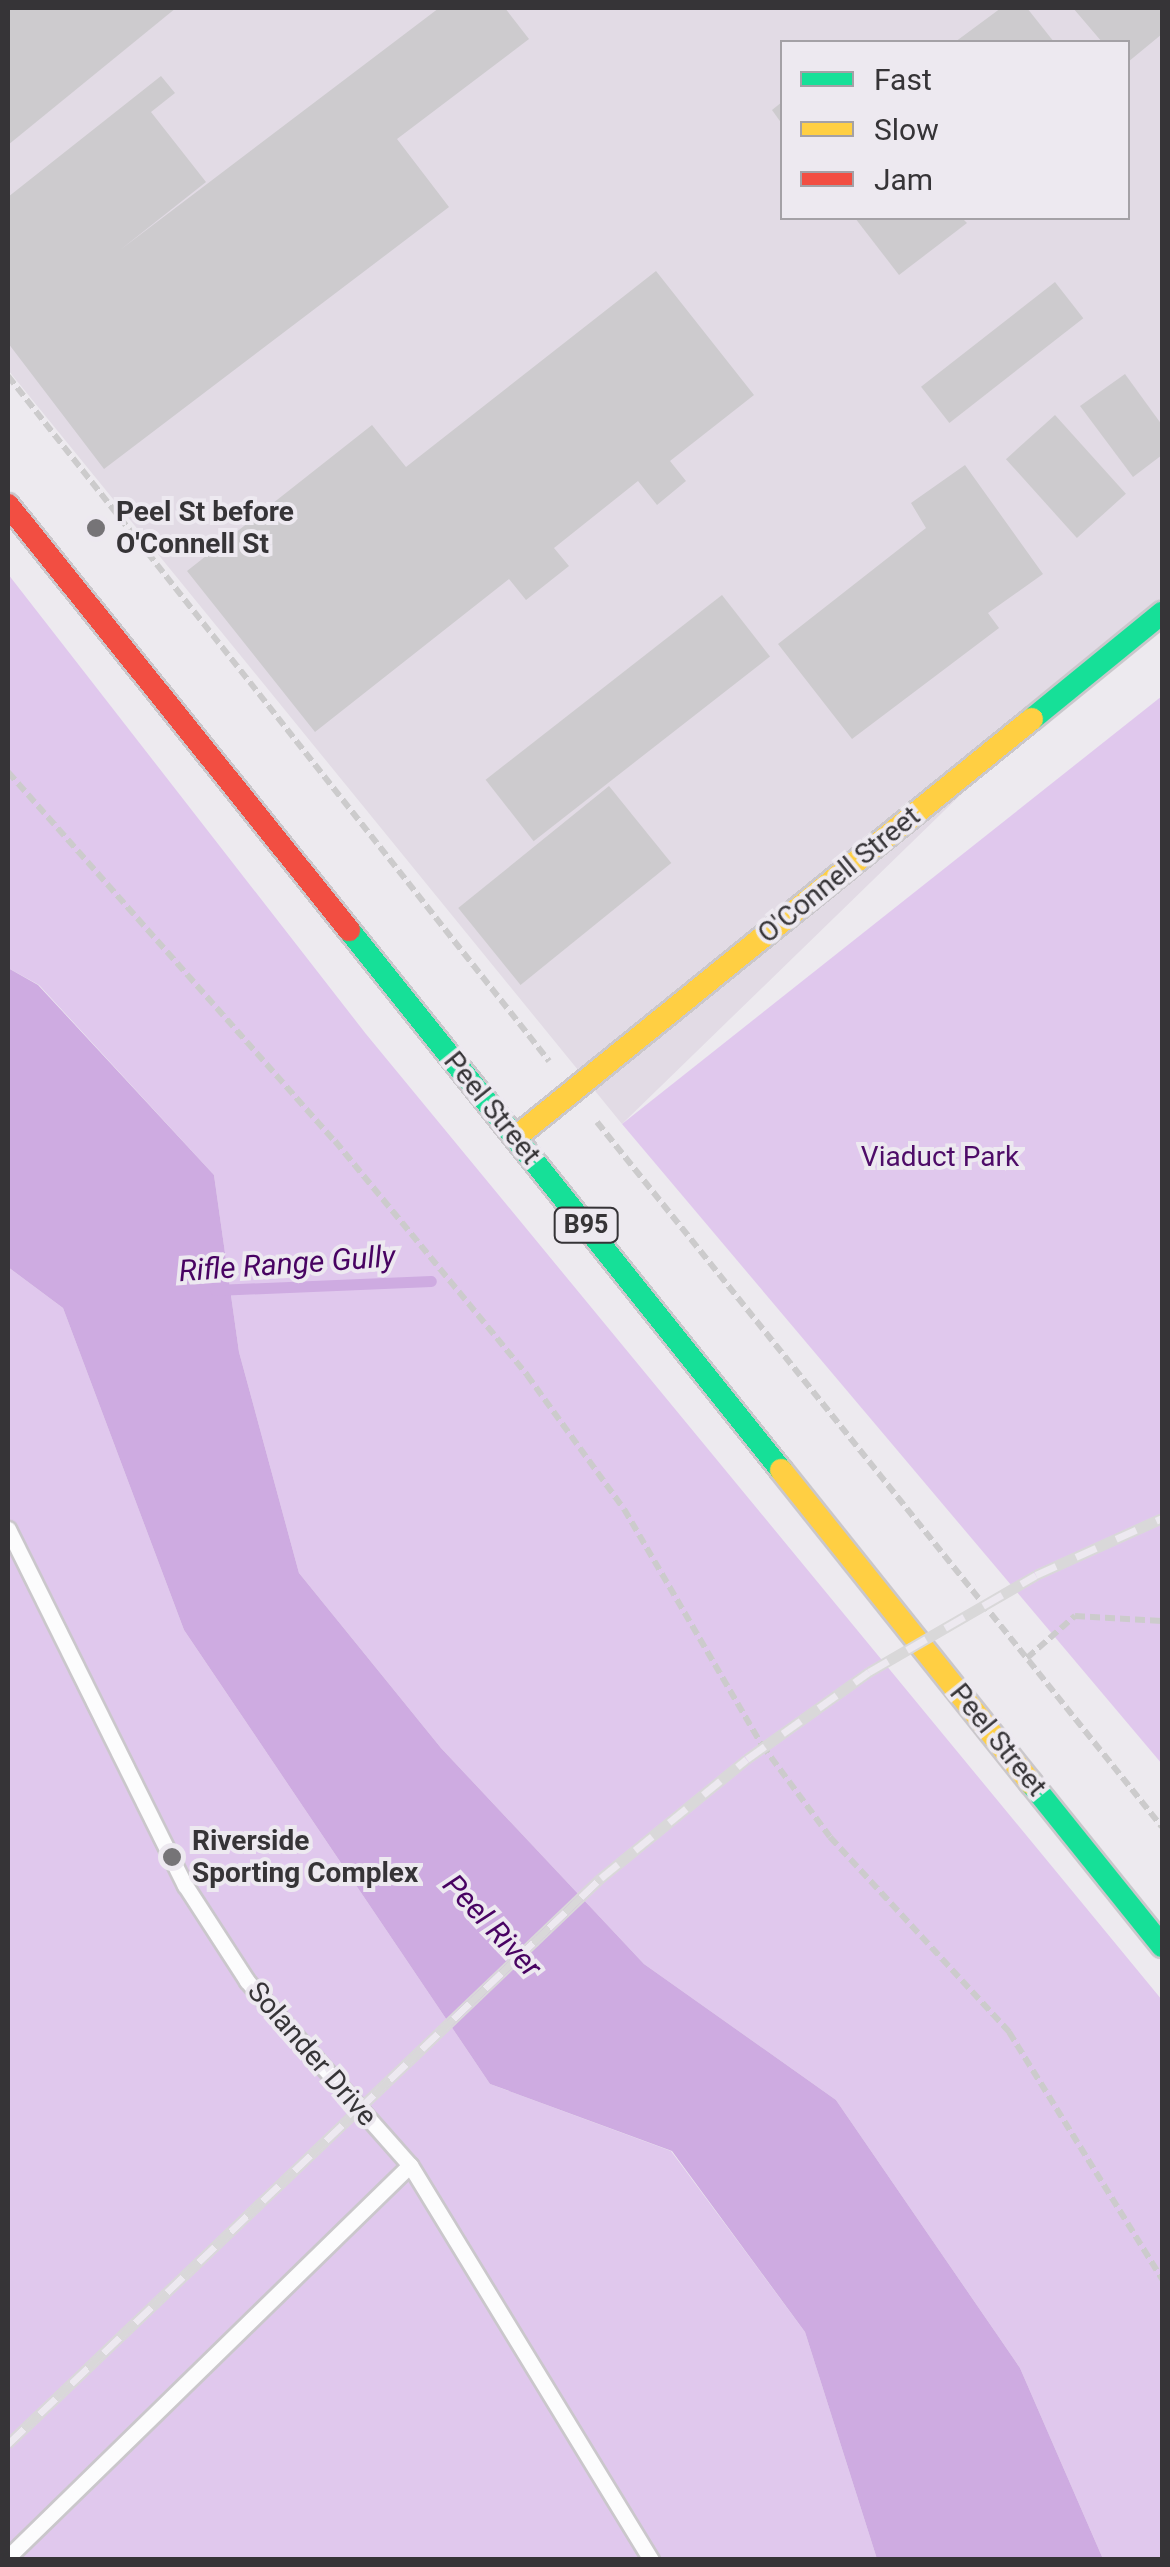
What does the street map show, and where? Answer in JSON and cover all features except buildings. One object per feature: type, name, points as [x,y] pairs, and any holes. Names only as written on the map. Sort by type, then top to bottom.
[{"type":"main road","name":"Peel Street","points":[[8,505],[1162,1946]]},
{"type":"main road","name":"O'Connell Street","points":[[516,1136],[1162,613]]},
{"type":"lane","name":"Solander Drive","points":[[8,1530],[196,1901],[247,1981],[410,2165],[651,2560]]},
{"type":"lane","points":[[8,2557],[410,2165]]},
{"type":"path","points":[[8,772],[335,1141],[527,1375],[624,1509],[762,1745],[830,1837],[1010,2032],[1162,2280]]},
{"type":"path","points":[[1027,1658],[1075,1616],[1162,1621]]},
{"type":"shaded area","points":[[8,8],[1162,8],[1162,599],[622,1124],[8,370]]},
{"type":"green space","points":[[8,574],[366,1034],[1162,2000],[1162,2559],[1103,2559],[1020,2368],[836,2100],[644,1964],[441,1748],[299,1573],[239,1352],[214,1175],[39,985],[8,968]]},
{"type":"green space","name":"Viaduct Park","points":[[1162,696],[1162,1764],[622,1124]]},
{"type":"green space","name":"Riverside Sporting Complex","points":[[8,1267],[63,1308],[184,1630],[490,2084],[671,2151],[805,2332],[877,2559],[8,2559]]},
{"type":"water","name":"Peel River","points":[[8,968],[38,985],[214,1175],[239,1352],[299,1573],[441,1748],[644,1964],[836,2100],[1020,2368],[1103,2559],[877,2559],[805,2332],[672,2151],[490,2084],[184,1630],[63,1308],[8,1267]]},
{"type":"waterway","name":"Rifle Range Gully","points":[[215,1290],[431,1281]]},
{"type":"railway","points":[[8,2444],[601,1878],[747,1759],[869,1672],[1036,1575],[1162,1518]]},
{"type":"traffic: fast","points":[[1032,719],[1162,613]]},
{"type":"traffic: fast","points":[[349,930],[781,1470]]},
{"type":"traffic: fast","points":[[1031,1783],[1162,1946]]},
{"type":"traffic: slow","points":[[516,1137],[1032,719]]},
{"type":"traffic: slow","points":[[781,1470],[1031,1783]]},
{"type":"traffic: jam","points":[[8,505],[349,930]]},
{"type":"place","name":"Peel St before O'Connell St","points":[[96,528]]},
{"type":"place","name":"Riverside Sporting Complex","points":[[172,1857]]}]
